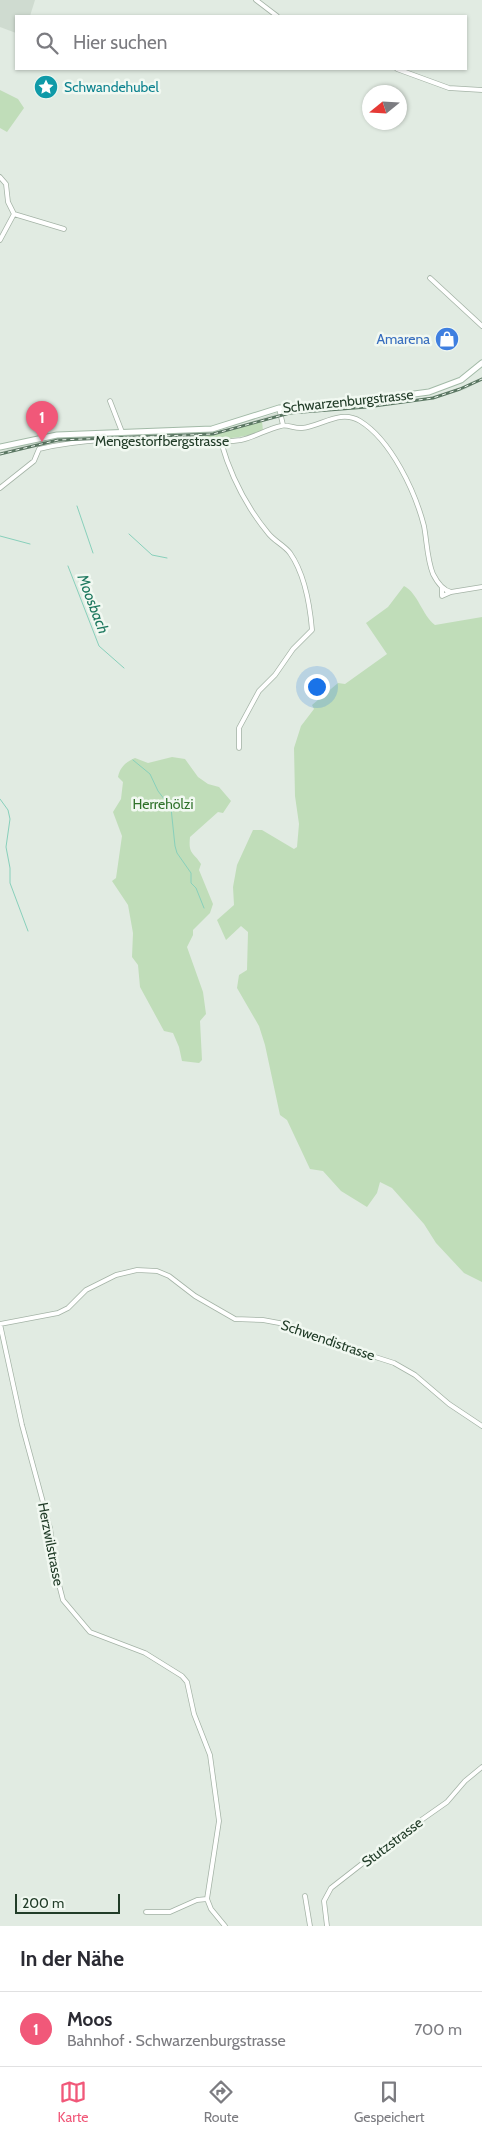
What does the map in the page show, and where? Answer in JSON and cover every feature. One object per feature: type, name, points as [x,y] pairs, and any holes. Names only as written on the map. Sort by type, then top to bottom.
[{"type":"main road","name":"Schwarzenburgstrasse","points":[[0,447],[52,436],[212,429],[279,408],[348,403],[435,391],[461,380],[482,363]]},
{"type":"street","points":[[256,0],[276,15]]},
{"type":"street","points":[[401,70],[449,88],[482,90]]},
{"type":"street","points":[[0,178],[6,184],[8,202],[14,214],[64,229]]},
{"type":"street","points":[[0,240],[14,214]]},
{"type":"street","points":[[430,278],[482,326]]},
{"type":"street","points":[[110,401],[122,432]]},
{"type":"street","points":[[279,408],[283,425]]},
{"type":"street","name":"Mengestorfbergstrasse","points":[[0,488],[34,461],[39,449],[82,441],[175,438],[221,442],[250,438],[283,425],[293,429],[310,427],[344,416],[359,421],[373,432],[393,455],[420,514],[432,572],[442,588],[442,596],[451,592],[482,587]]},
{"type":"street","points":[[221,442],[233,481],[241,495],[269,534],[289,551],[293,558],[302,581],[312,630],[293,649],[275,676],[259,691],[239,728],[239,748]]},
{"type":"street","name":"Schwendistrasse","points":[[0,1324],[58,1313],[68,1308],[86,1290],[116,1275],[137,1270],[157,1271],[169,1276],[195,1296],[235,1319],[263,1320],[290,1325],[341,1346],[401,1366],[482,1426]]},
{"type":"street","name":"Herzwilstrasse","points":[[0,1324],[22,1425],[50,1528],[57,1577],[63,1600],[90,1632],[145,1653],[182,1676],[186,1682],[194,1714],[211,1759],[219,1821],[207,1899]]},
{"type":"street","name":"Stutzstrasse","points":[[327,1926],[324,1901],[330,1888],[390,1842],[447,1802],[465,1781],[482,1767]]},
{"type":"street","points":[[305,1896],[310,1926]]},
{"type":"street","points":[[146,1912],[170,1912],[197,1900],[207,1899],[211,1909],[225,1926]]},
{"type":"shaded area","points":[[0,0],[35,0],[30,15],[15,15],[15,33],[0,27]]},
{"type":"shaded area","points":[[482,377],[482,380],[466,389],[434,399],[358,409],[295,413],[214,435],[58,442],[0,455],[0,452],[24,444],[48,439],[207,432],[228,429],[280,412],[426,398],[455,390]]},
{"type":"green space","points":[[0,90],[18,99],[24,108],[7,132],[0,128]]},
{"type":"green space","points":[[262,421],[263,431],[234,438],[185,438],[218,434]]},
{"type":"green space","points":[[404,586],[413,594],[435,625],[482,617],[482,1282],[464,1273],[436,1243],[424,1224],[392,1188],[380,1182],[377,1193],[367,1207],[341,1191],[323,1171],[310,1169],[287,1120],[280,1115],[259,1026],[237,988],[239,975],[247,970],[248,932],[241,926],[226,940],[217,920],[234,905],[233,887],[237,865],[253,830],[262,830],[294,849],[297,847],[299,824],[295,796],[294,748],[301,726],[314,709],[312,705],[338,683],[345,684],[387,654],[366,623],[388,607]]},
{"type":"green space","name":"Herrehölzi","points":[[172,757],[185,759],[198,777],[208,784],[219,787],[231,801],[223,813],[218,812],[190,837],[192,853],[201,864],[199,870],[213,904],[210,913],[193,930],[193,935],[187,947],[203,992],[206,1014],[200,1021],[202,1060],[199,1063],[182,1061],[173,1033],[164,1031],[140,987],[138,965],[132,957],[133,933],[128,905],[112,881],[116,878],[122,836],[113,812],[121,799],[123,782],[118,777],[120,770],[126,763],[135,758],[148,763]]},
{"type":"waterway","points":[[77,506],[93,553]]},
{"type":"waterway","points":[[129,534],[152,555],[167,558]]},
{"type":"waterway","name":"Moosbach","points":[[0,536],[30,544]]},
{"type":"waterway","name":"Moosbach","points":[[68,566],[99,646],[124,668]]},
{"type":"waterway","name":"Moosbach","points":[[133,760],[150,774],[158,791],[171,808],[177,853],[191,873],[191,883],[196,888],[204,908]]},
{"type":"waterway","points":[[0,799],[8,810],[10,819],[6,847],[10,868],[10,883],[28,931]]},
{"type":"railway","points":[[0,454],[58,440],[213,434],[290,413],[367,407],[433,398],[482,379]]},
{"type":"place","name":"Schwandehubel","points":[[46,87]]},
{"type":"place","name":"Amarena","points":[[447,339]]},
{"type":"place","name":"Moos","points":[[42,442]]}]
